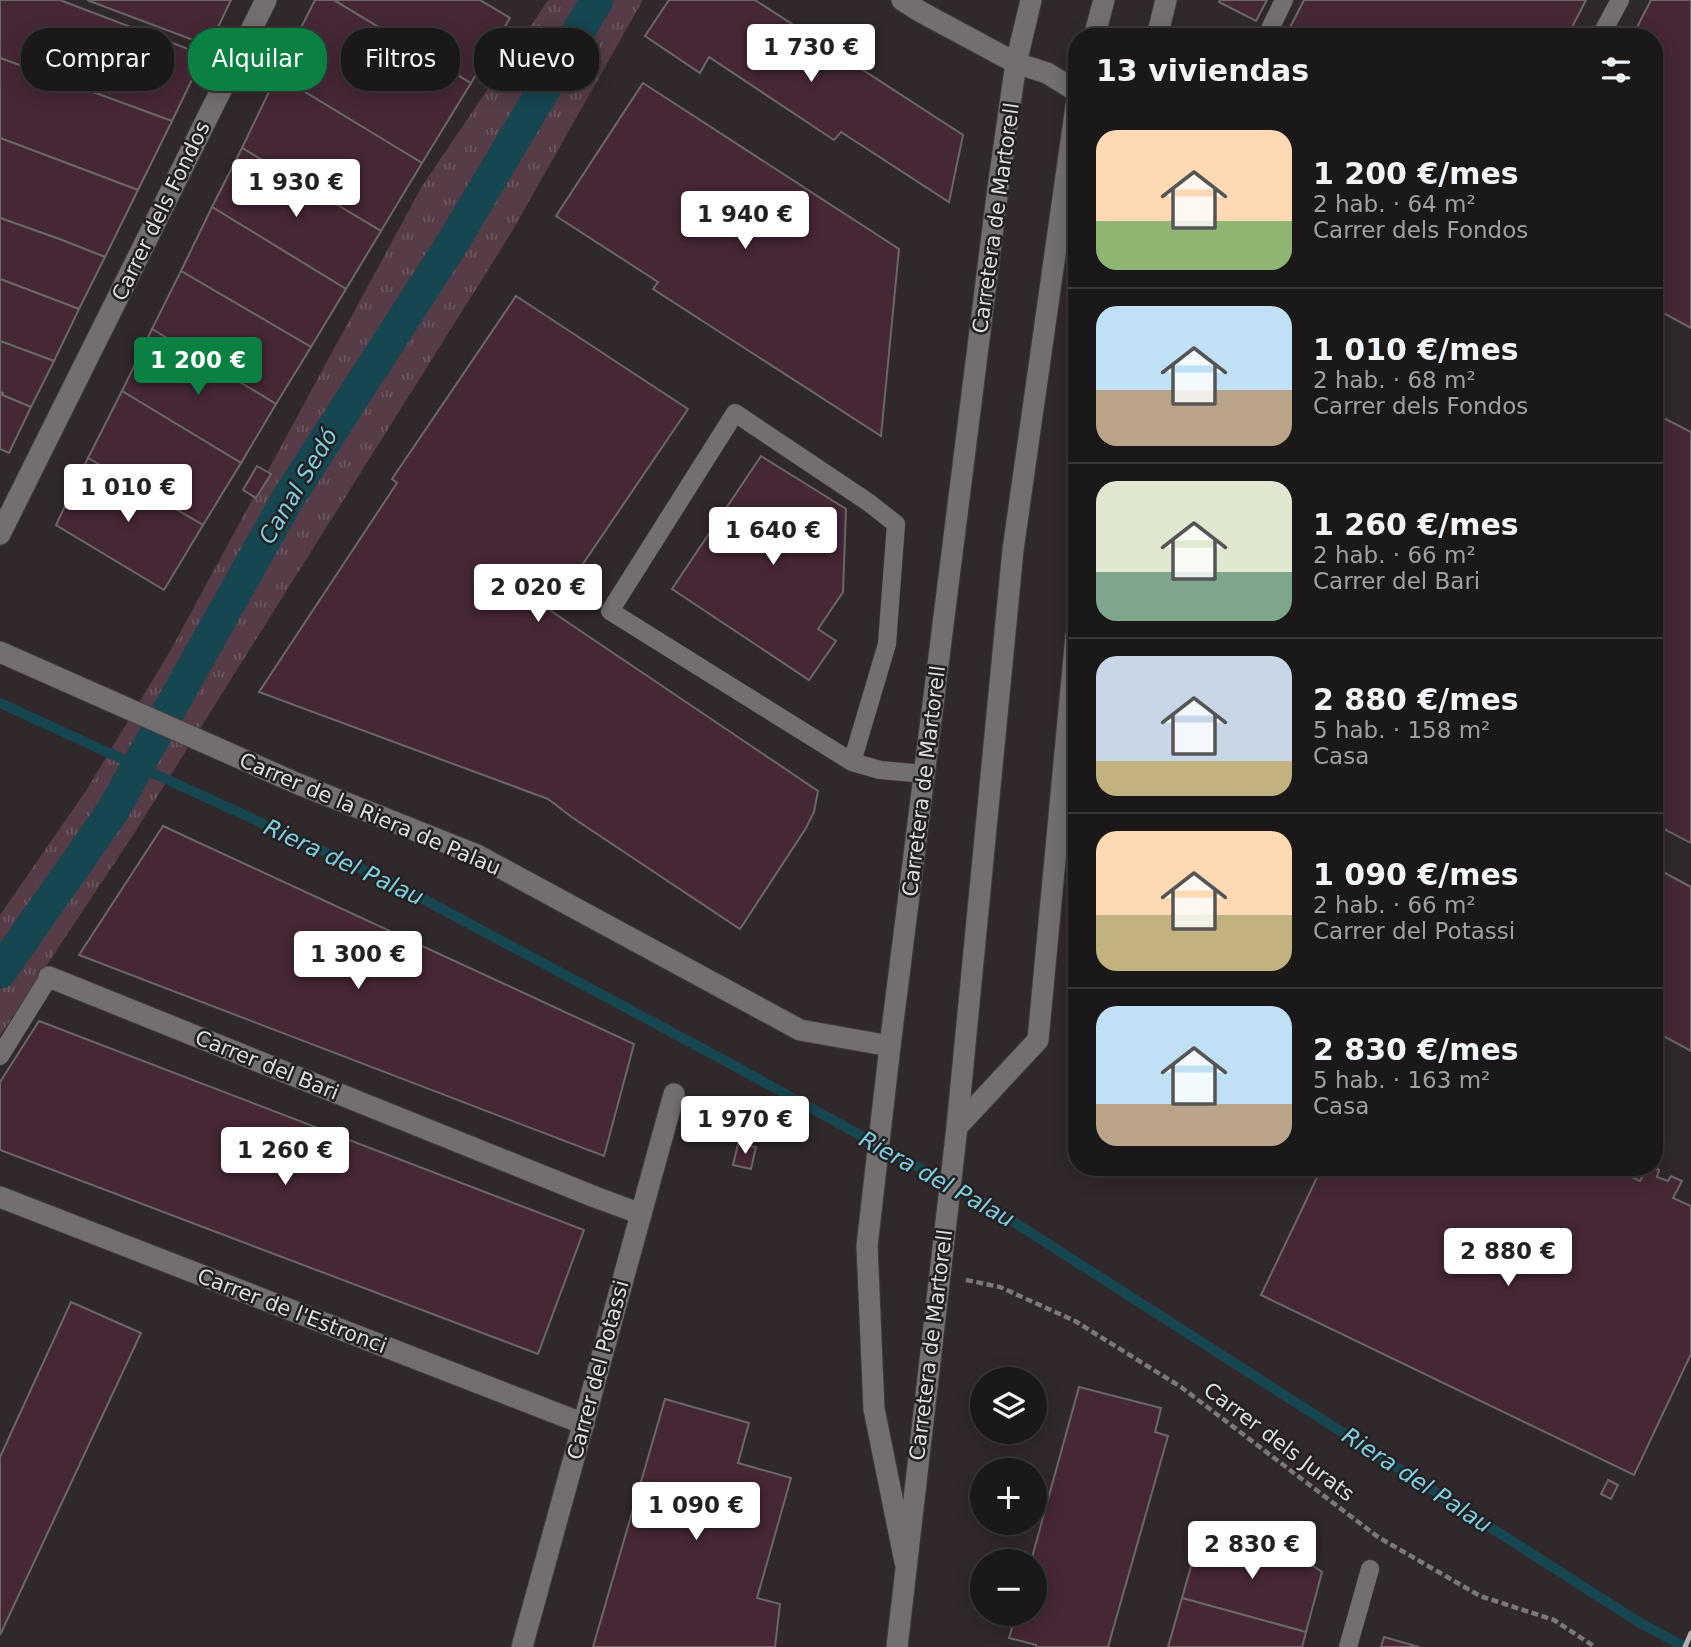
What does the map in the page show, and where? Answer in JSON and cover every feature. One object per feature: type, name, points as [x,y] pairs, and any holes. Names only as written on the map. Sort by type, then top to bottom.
[{"type":"street","name":"Carrer dels Fondos","points":[[0,534],[266,0]]},
{"type":"street","points":[[902,0],[1016,63],[1046,73],[1068,86]]},
{"type":"street","name":"Carretera de Martorell","points":[[905,1562],[874,1409],[867,1246],[998,188],[1016,63],[1031,0]]},
{"type":"street","points":[[1096,28],[1104,0]]},
{"type":"street","points":[[1159,28],[1166,0]]},
{"type":"street","name":"Carretera de Martorell","points":[[897,1647],[957,1127],[1013,550],[1068,162]]},
{"type":"street","name":"Carrer de la Riera de Palau","points":[[0,652],[202,743],[477,855],[800,1030],[890,1046]]},
{"type":"street","points":[[957,1127],[1038,1040],[1068,780]]},
{"type":"street","name":"Carrer del Bari","points":[[49,977],[641,1214]]},
{"type":"street","name":"Carrer del Potassi","points":[[522,1647],[674,1094]]},
{"type":"street","name":"Carrer de l'Estronci","points":[[0,1197],[584,1424]]},
{"type":"lane","points":[[1270,28],[1284,0]]},
{"type":"lane","points":[[1605,28],[1620,0]]},
{"type":"lane","points":[[852,762],[887,644],[896,524],[868,502],[735,414],[610,611],[852,762],[880,770],[925,774]]},
{"type":"lane","points":[[0,1056],[49,977]]},
{"type":"lane","points":[[1348,1647],[1370,1569]]},
{"type":"path","name":"Carrer dels Jurats","points":[[940,1275],[1000,1287],[1075,1321],[1181,1387],[1378,1537],[1480,1596],[1554,1620],[1595,1647]]},
{"type":"shaded area","points":[[0,0],[548,0],[529,28],[474,28],[474,91],[486,91],[422,186],[170,651],[87,789],[0,915]]},
{"type":"shaded area","points":[[643,0],[1691,0],[1691,1647],[0,1647],[0,1036],[137,829],[510,235],[591,91],[599,91],[599,78]]},
{"type":"green space","points":[[548,0],[643,0],[599,78],[599,28],[529,28]]},
{"type":"green space","points":[[486,91],[591,91],[510,235],[137,829],[0,1036],[0,915],[87,789],[170,651],[422,186]]},
{"type":"building","points":[[0,0],[60,0],[133,28],[21,28],[21,66],[0,58]]},
{"type":"building","points":[[87,0],[231,0],[218,28],[188,28],[188,38],[174,33],[174,28],[161,28]]},
{"type":"building","points":[[315,0],[334,0],[380,28],[341,28],[341,91],[460,91],[460,76],[471,83],[422,163],[303,91],[327,91],[327,28],[301,28]]},
{"type":"building","points":[[334,0],[480,0],[510,18],[504,28],[474,28],[474,78],[471,83],[460,76],[460,28],[380,28]]},
{"type":"building","points":[[669,0],[755,0],[963,135],[949,202],[841,132],[834,140],[709,57],[700,73],[645,36]]},
{"type":"building","points":[[1267,0],[1256,21],[1219,2]]},
{"type":"building","points":[[1304,0],[1586,0],[1572,28],[1290,28]]},
{"type":"building","points":[[1651,0],[1691,0],[1691,328],[1663,313],[1663,28],[1637,28]]},
{"type":"building","points":[[174,44],[188,49],[188,88],[172,121],[90,91],[174,91]]},
{"type":"building","points":[[0,58],[21,66],[21,91],[90,91],[172,121],[138,190],[0,138]]},
{"type":"building","points":[[643,83],[899,249],[881,436],[653,289],[658,282],[556,216]]},
{"type":"building","points":[[269,91],[303,91],[422,163],[381,231],[242,148]]},
{"type":"building","points":[[0,138],[138,190],[105,257],[0,218]]},
{"type":"building","points":[[242,148],[381,231],[346,289],[212,207]]},
{"type":"building","points":[[212,207],[346,289],[311,347],[181,271]]},
{"type":"building","points":[[0,218],[105,257],[79,309],[0,279]]},
{"type":"building","points":[[181,271],[311,347],[276,404],[152,329]]},
{"type":"building","points":[[0,279],[79,309],[54,361],[0,341]]},
{"type":"building","points":[[516,296],[688,409],[551,611],[818,791],[814,812],[806,828],[740,929],[548,799],[259,692],[397,483],[392,479]]},
{"type":"building","points":[[152,329],[276,404],[241,463],[122,391]]},
{"type":"building","points":[[0,341],[54,361],[31,407],[0,392]]},
{"type":"building","points":[[122,391],[241,463],[203,525],[88,458]]},
{"type":"building","points":[[0,392],[31,407],[9,453],[0,449]]},
{"type":"building","points":[[1663,418],[1691,432],[1691,843],[1663,829]]},
{"type":"building","points":[[761,456],[846,509],[843,592],[818,629],[836,641],[809,680],[672,589]]},
{"type":"building","points":[[88,458],[203,525],[164,590],[56,525]]},
{"type":"building","points":[[257,466],[271,474],[256,498],[243,490]]},
{"type":"building","points":[[163,826],[634,1044],[604,1156],[79,955]]},
{"type":"building","points":[[1663,872],[1691,887],[1691,1051],[1663,1036]]},
{"type":"building","points":[[39,1021],[584,1230],[538,1354],[0,1150],[0,1082]]},
{"type":"building","points":[[738,1144],[756,1147],[751,1169],[733,1165]]},
{"type":"building","points":[[1318,1176],[1629,1176],[1640,1181],[1642,1176],[1657,1176],[1668,1181],[1671,1176],[1682,1181],[1673,1198],[1691,1206],[1691,1354],[1634,1475],[1261,1295]]},
{"type":"building","points":[[71,1302],[141,1333],[0,1635],[0,1457]]},
{"type":"building","points":[[1079,1387],[1161,1408],[1155,1432],[1168,1436],[1108,1647],[1036,1647],[1009,1638],[1012,1626],[1047,1626],[1047,1549],[1034,1549],[1038,1535],[1047,1535],[1047,1503]]},
{"type":"building","points":[[665,1399],[749,1423],[738,1463],[791,1478],[757,1598],[780,1604],[775,1647],[593,1647]]},
{"type":"building","points":[[1608,1480],[1618,1485],[1611,1499],[1601,1494]]},
{"type":"building","points":[[1202,1528],[1300,1557],[1322,1572],[1306,1632],[1182,1598]]},
{"type":"building","points":[[1182,1598],[1306,1632],[1302,1647],[1168,1647]]},
{"type":"building","points":[[1384,1637],[1419,1647],[1381,1647]]},
{"type":"waterway","name":"Canal Sedó","points":[[0,972],[112,812],[287,500],[453,242],[597,0]]},
{"type":"waterway","name":"Riera del Palau","points":[[0,703],[397,885],[989,1206],[1640,1623],[1685,1647]]},
{"type":"railway","points":[[1685,1647],[1691,1633]]}]
